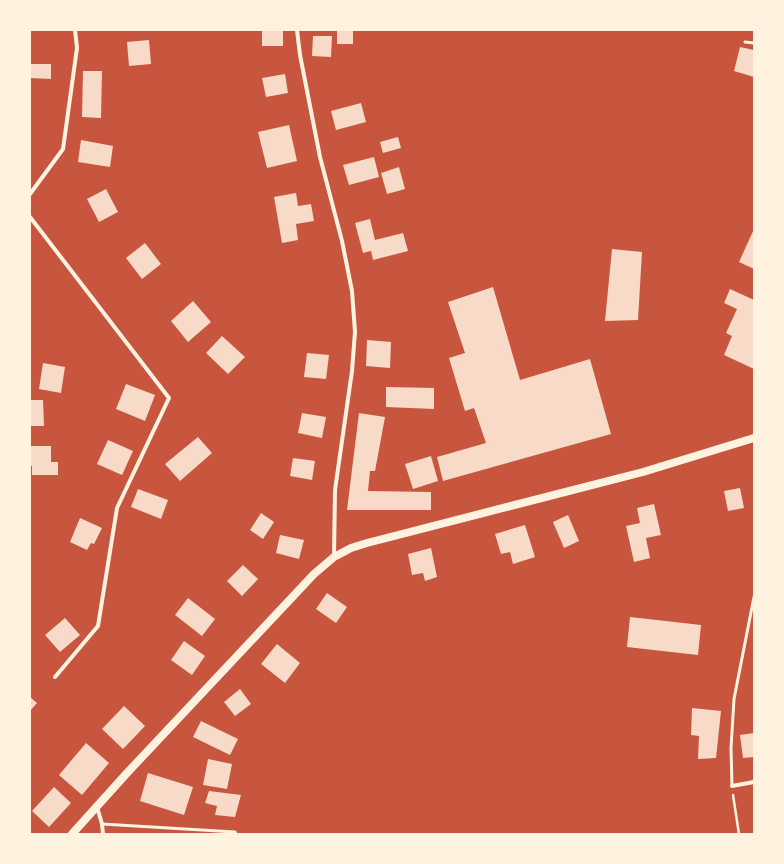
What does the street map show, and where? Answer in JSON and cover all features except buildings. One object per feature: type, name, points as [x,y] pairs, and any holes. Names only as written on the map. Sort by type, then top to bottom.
[{"type":"main road","points":[[72,834],[277,613],[314,574],[334,557],[351,548],[367,543],[643,472],[754,438]]},
{"type":"street","points":[[30,194],[63,149],[77,48],[75,30]]},
{"type":"street","points":[[297,30],[300,55],[320,157],[342,241],[352,291],[355,332],[352,371],[335,490],[334,557]]},
{"type":"street","points":[[30,217],[169,398],[117,508],[98,626],[55,677]]},
{"type":"street","points":[[732,786],[754,782]]},
{"type":"street","points":[[97,806],[103,834]]},
{"type":"lane","points":[[745,42],[754,43]]},
{"type":"lane","points":[[732,786],[731,748],[734,699],[754,596]]},
{"type":"lane","points":[[102,824],[235,832],[236,834]]},
{"type":"path","points":[[732,786],[739,834]]}]
